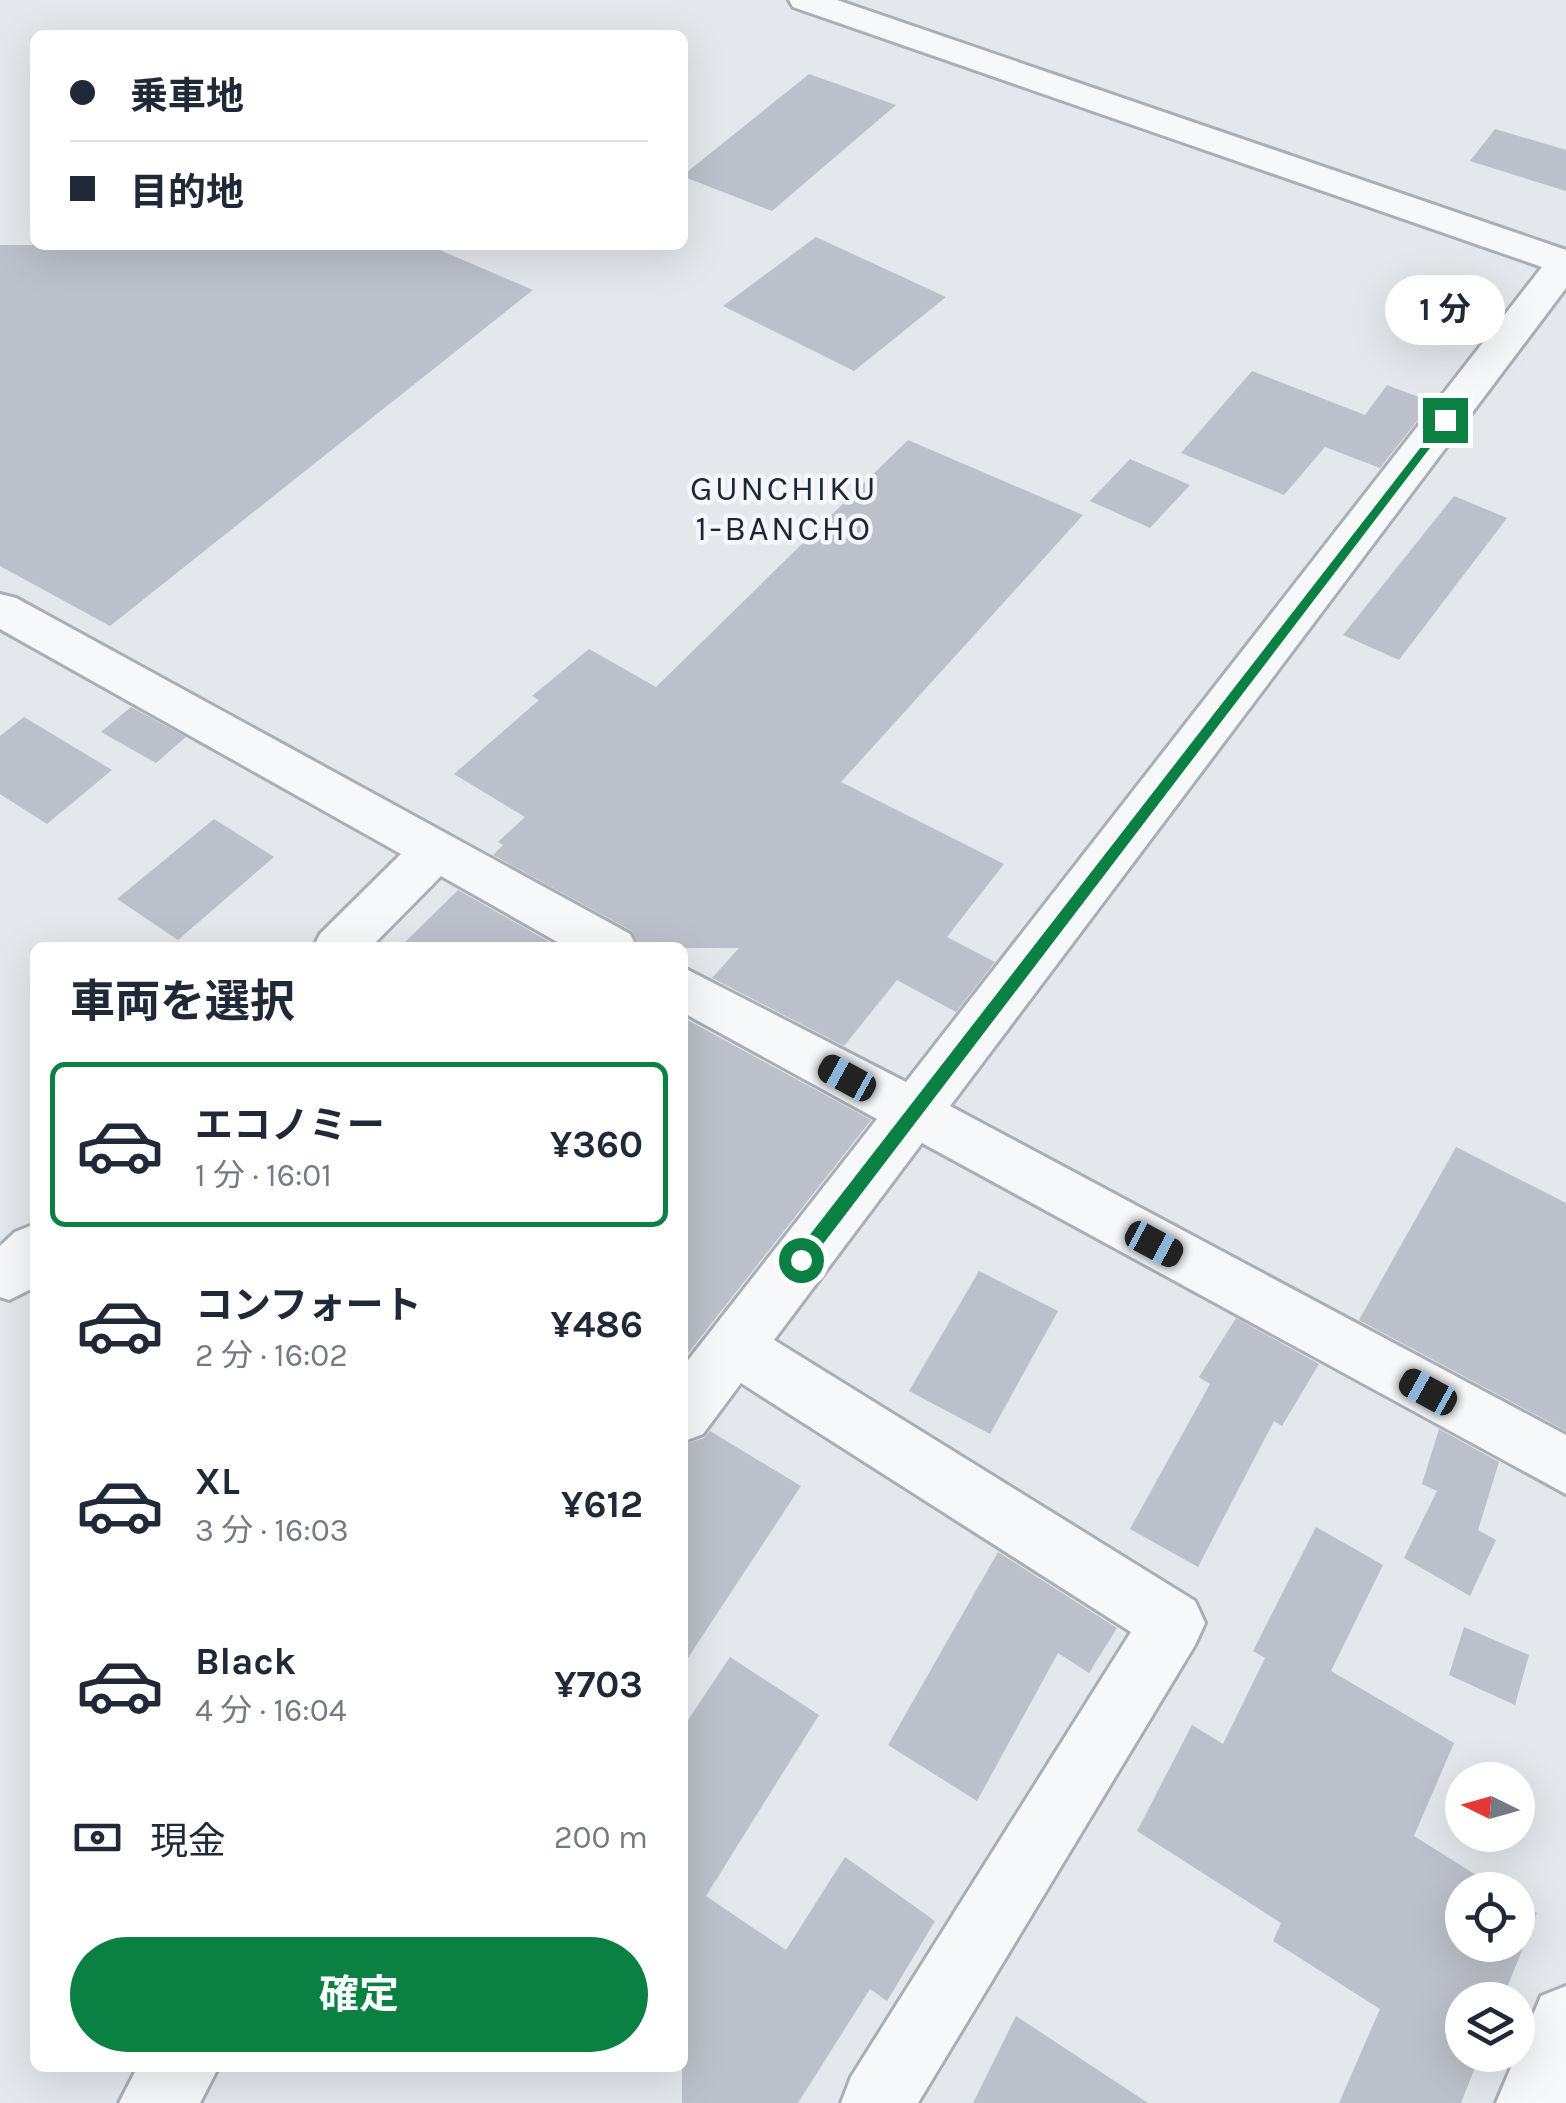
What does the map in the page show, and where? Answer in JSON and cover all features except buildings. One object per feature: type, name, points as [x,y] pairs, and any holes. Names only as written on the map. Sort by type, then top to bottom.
[{"type":"street","points":[[688,1406],[1566,262],[804,0]]},
{"type":"street","points":[[0,609],[601,942]]},
{"type":"street","points":[[344,942],[436,850]]},
{"type":"street","points":[[688,989],[1566,1466]]},
{"type":"street","points":[[734,1347],[1173,1623],[876,2103]]},
{"type":"street","points":[[1532,2103],[1566,2020]]},
{"type":"street","points":[[155,2103],[179,2072]]},
{"type":"district","name":"GUNCHIKU 1-BANCHO","points":[[784,508]]},
{"type":"route","points":[[801,1260],[1445,420]]}]
